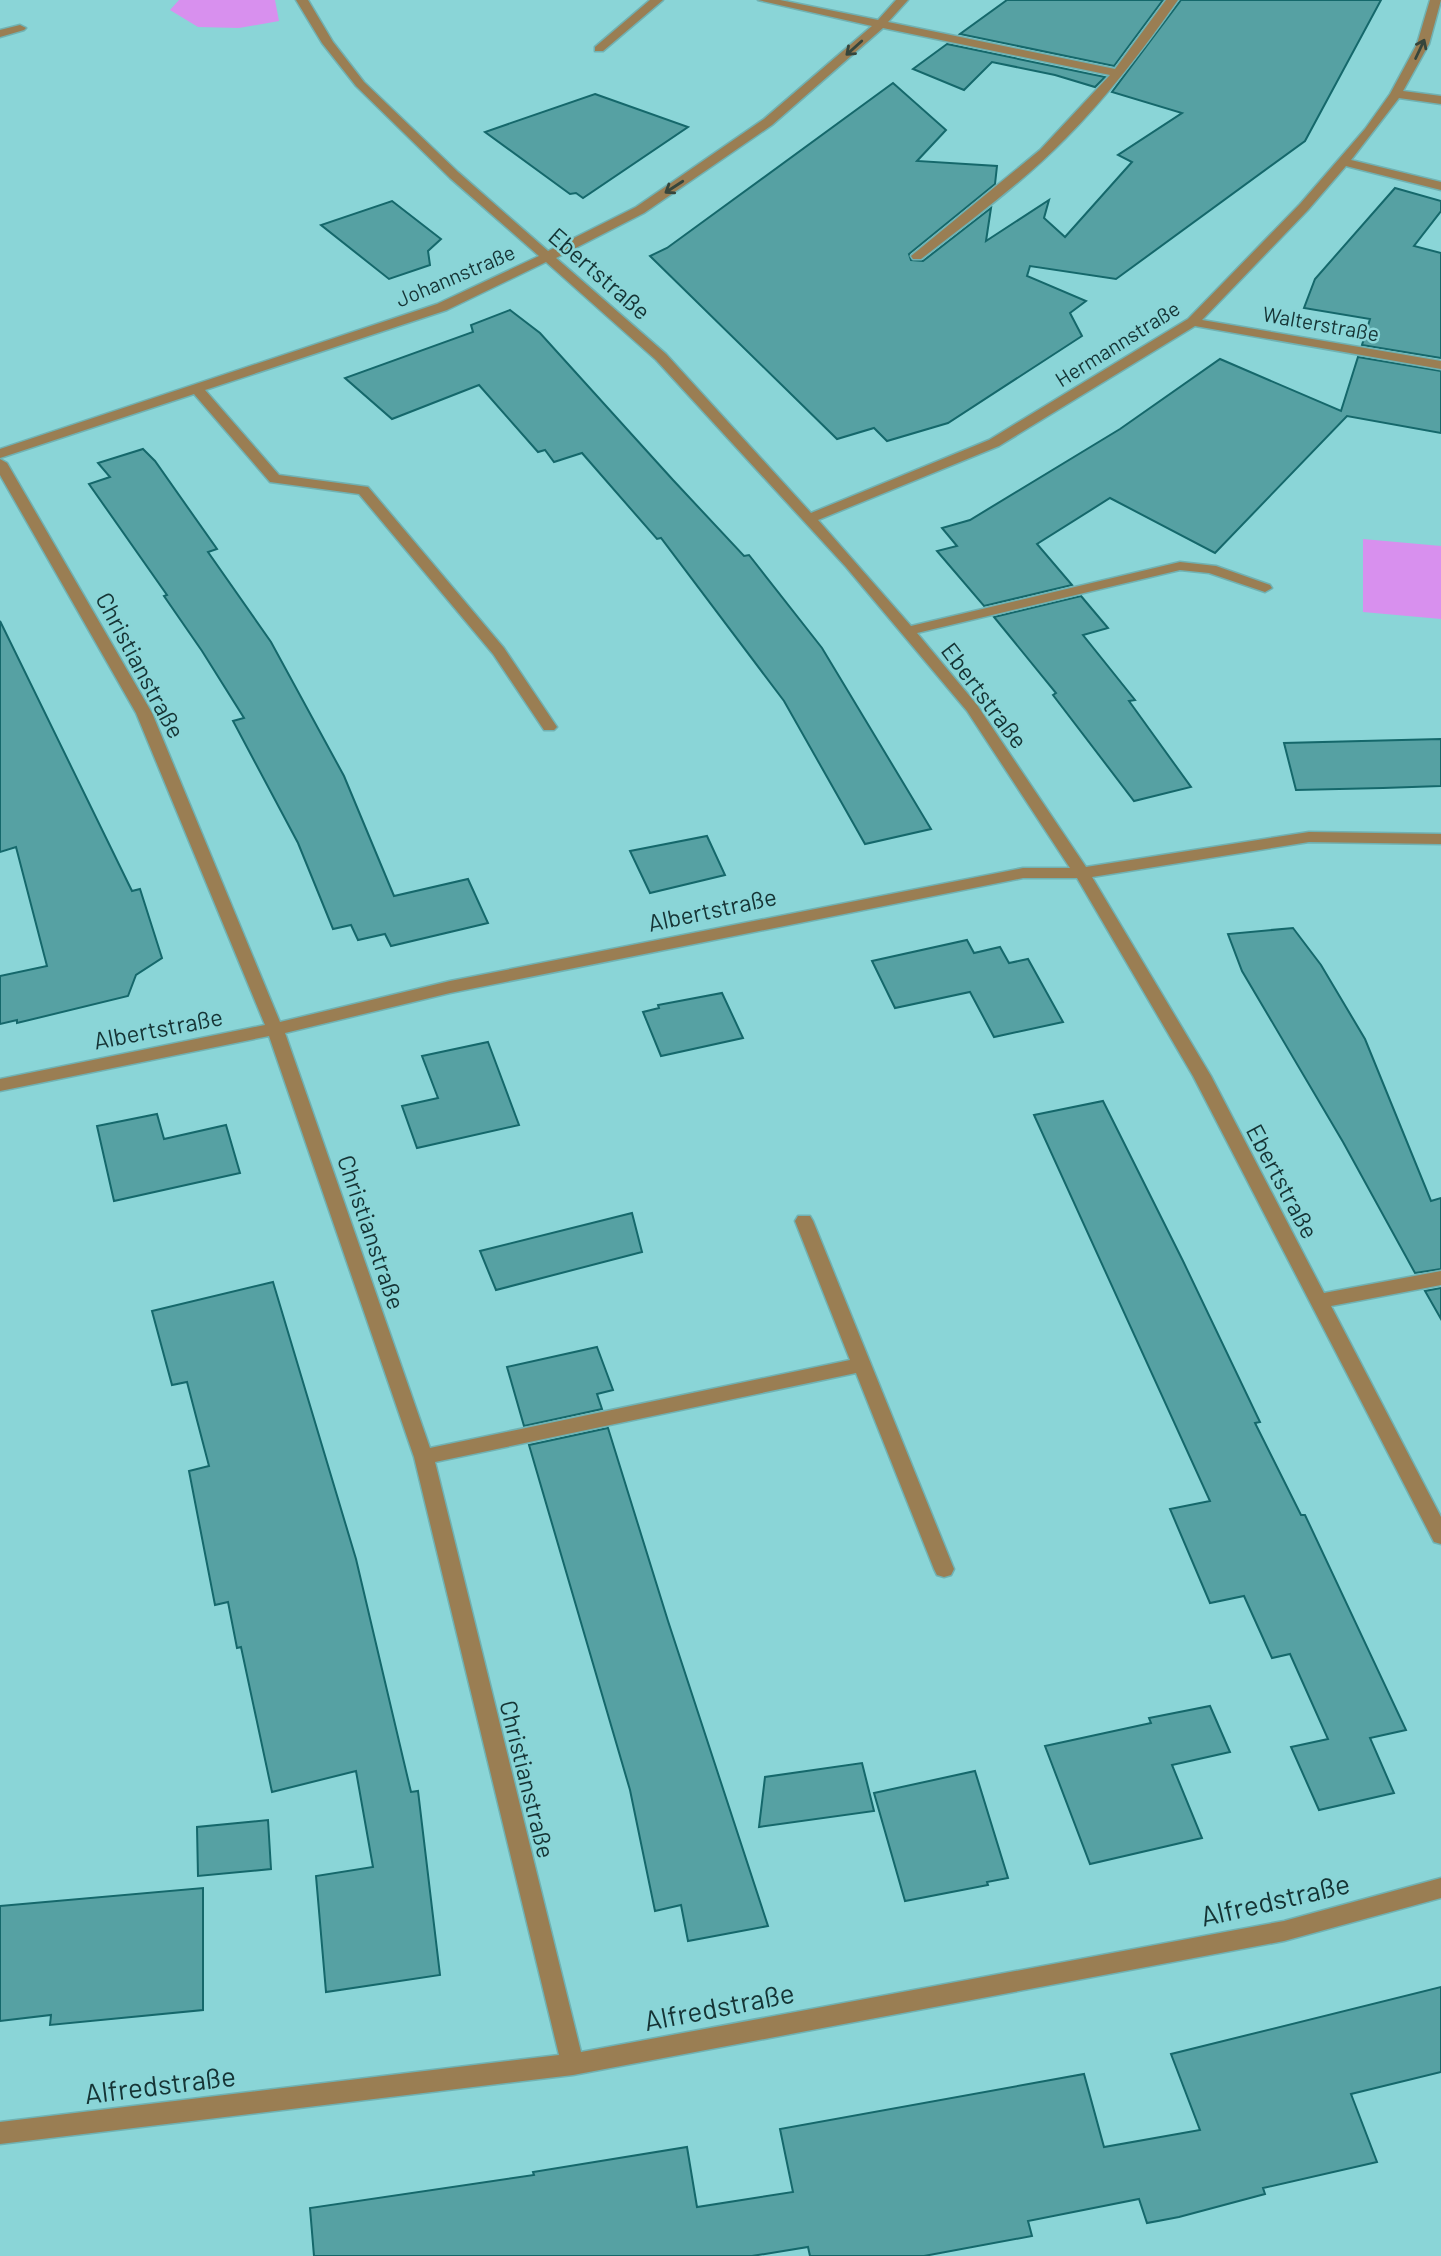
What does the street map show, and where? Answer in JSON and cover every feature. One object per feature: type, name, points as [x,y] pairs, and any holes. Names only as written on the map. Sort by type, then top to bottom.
[{"type":"street","name":"Ebertstraße","points":[[302,0],[314,16],[328,44],[360,84],[454,175],[662,357],[851,565],[972,708],[1082,873],[1202,1076],[1441,1535]]},
{"type":"street","points":[[314,16],[315,0]]},
{"type":"street","points":[[599,49],[657,0]]},
{"type":"street","points":[[764,0],[1118,73]]},
{"type":"street","name":"Johannstraße","points":[[0,454],[442,307],[547,257],[640,210],[768,122],[880,25],[902,0]]},
{"type":"street","points":[[918,256],[1035,161],[1062,135],[1118,73],[1172,0]]},
{"type":"street","name":"Hermannstraße","points":[[808,519],[994,443],[1193,322],[1344,162],[1396,94],[1423,44],[1436,0]]},
{"type":"street","points":[[0,34],[20,28]]},
{"type":"street","points":[[1396,94],[1441,100]]},
{"type":"street","points":[[1344,162],[1441,186]]},
{"type":"street","name":"Walterstraße","points":[[1193,322],[1441,365]]},
{"type":"street","points":[[198,390],[275,479],[363,490],[499,651],[549,727]]},
{"type":"street","name":"Christianstraße","points":[[0,463],[144,713],[275,1029],[424,1457],[573,2064]]},
{"type":"street","points":[[908,631],[1180,566],[1211,569],[1265,588]]},
{"type":"street","name":"Albertstraße","points":[[0,1085],[275,1029],[450,987],[1023,873],[1082,873],[1310,837],[1441,839]]},
{"type":"street","points":[[804,1221],[944,1569]]},
{"type":"street","points":[[1321,1301],[1441,1278]]},
{"type":"street","points":[[424,1457],[861,1365]]},
{"type":"street","name":"Alfredstraße","points":[[0,2133],[573,2064],[1284,1931],[1441,1888]]},
{"type":"shaded area","points":[[179,0],[275,0],[279,21],[239,28],[198,27],[170,10]]},
{"type":"shaded area","points":[[1363,539],[1441,546],[1441,619],[1363,612]]},
{"type":"building","points":[[1007,0],[1163,0],[1114,66],[960,34]]},
{"type":"building","points":[[1181,0],[1381,0],[1305,141],[1116,279],[1030,266],[1027,276],[1086,301],[1070,313],[1082,336],[948,423],[887,441],[874,428],[837,439],[650,256],[667,248],[893,83],[946,130],[917,161],[997,166],[995,184],[909,254],[911,260],[923,261],[991,208],[986,241],[1049,200],[1044,218],[1065,237],[1132,162],[1118,155],[1182,113],[1112,92]]},
{"type":"building","points":[[947,44],[1105,77],[1095,87],[1055,75],[992,62],[964,90],[913,69]]},
{"type":"building","points":[[595,94],[688,127],[583,198],[576,193],[570,194],[485,132]]},
{"type":"building","points":[[1395,188],[1441,201],[1441,211],[1414,246],[1441,253],[1441,358],[1362,345],[1370,319],[1304,308],[1315,279]]},
{"type":"building","points":[[392,201],[441,239],[428,251],[430,265],[389,279],[321,225]]},
{"type":"building","points":[[510,310],[540,333],[744,556],[749,555],[822,648],[931,829],[865,844],[784,701],[661,538],[657,539],[582,453],[554,462],[545,450],[538,452],[479,385],[392,419],[345,378],[473,332],[471,325]]},
{"type":"building","points":[[1358,357],[1441,371],[1441,433],[1347,416],[1215,553],[1110,498],[1037,544],[1072,585],[984,606],[937,551],[957,546],[942,528],[970,520],[1120,429],[1220,359],[1341,411]]},
{"type":"building","points":[[143,449],[155,461],[217,549],[208,552],[271,642],[344,776],[394,896],[468,879],[488,923],[391,946],[385,934],[358,940],[351,925],[333,929],[298,843],[233,721],[244,718],[164,596],[167,595],[89,484],[110,477],[98,463]]},
{"type":"building","points":[[1081,596],[1108,628],[1083,635],[1135,700],[1129,701],[1191,787],[1134,801],[1053,695],[1056,693],[994,617]]},
{"type":"building","points":[[0,621],[132,891],[140,889],[162,958],[136,975],[128,996],[17,1023],[17,1020],[0,1024],[0,976],[47,966],[16,847],[0,852]]},
{"type":"building","points":[[1441,739],[1441,786],[1383,788],[1296,790],[1284,743]]},
{"type":"building","points":[[707,836],[725,875],[650,893],[630,851]]},
{"type":"building","points":[[1293,928],[1321,965],[1365,1039],[1431,1201],[1441,1198],[1441,1269],[1415,1273],[1343,1142],[1242,971],[1228,934]]},
{"type":"building","points":[[967,940],[974,953],[1000,947],[1009,963],[1028,959],[1063,1022],[994,1037],[970,992],[895,1008],[872,961]]},
{"type":"building","points":[[722,993],[743,1038],[661,1056],[643,1012],[659,1008],[658,1005]]},
{"type":"building","points":[[488,1042],[519,1125],[417,1148],[402,1106],[438,1098],[422,1056]]},
{"type":"building","points":[[1103,1101],[1260,1422],[1255,1423],[1301,1515],[1305,1515],[1406,1730],[1370,1738],[1394,1793],[1319,1810],[1291,1747],[1328,1739],[1290,1654],[1272,1658],[1244,1596],[1210,1603],[1170,1509],[1210,1501],[1034,1115]]},
{"type":"building","points":[[157,1114],[164,1139],[226,1125],[240,1173],[114,1201],[97,1126]]},
{"type":"building","points":[[632,1213],[642,1252],[496,1290],[480,1251]]},
{"type":"building","points":[[273,1282],[356,1559],[411,1792],[418,1791],[440,1975],[326,1992],[316,1876],[373,1867],[356,1771],[272,1792],[241,1647],[237,1648],[228,1602],[215,1605],[189,1471],[209,1466],[187,1382],[172,1385],[152,1311]]},
{"type":"building","points":[[1441,1288],[1441,1319],[1425,1291]]},
{"type":"building","points":[[597,1347],[613,1390],[597,1394],[602,1409],[524,1426],[507,1367]]},
{"type":"building","points":[[608,1428],[768,1926],[688,1941],[681,1905],[655,1911],[630,1790],[529,1445]]},
{"type":"building","points":[[1210,1706],[1230,1752],[1172,1765],[1202,1838],[1090,1864],[1045,1746],[1151,1723],[1149,1718]]},
{"type":"building","points":[[862,1763],[874,1811],[759,1827],[765,1777]]},
{"type":"building","points":[[975,1771],[1008,1878],[987,1882],[988,1885],[905,1901],[874,1793]]},
{"type":"building","points":[[268,1820],[271,1869],[198,1876],[197,1827]]},
{"type":"building","points":[[203,1888],[203,2010],[50,2025],[51,2015],[0,2021],[0,1906]]},
{"type":"building","points":[[1441,1987],[1441,2072],[1351,2094],[1377,2162],[1263,2188],[1265,2194],[1179,2217],[1147,2223],[1139,2199],[1028,2221],[1032,2236],[924,2256],[810,2256],[808,2247],[752,2256],[314,2256],[310,2208],[534,2175],[533,2172],[687,2147],[697,2207],[793,2192],[780,2129],[1084,2074],[1104,2147],[1200,2130],[1171,2054]]}]
